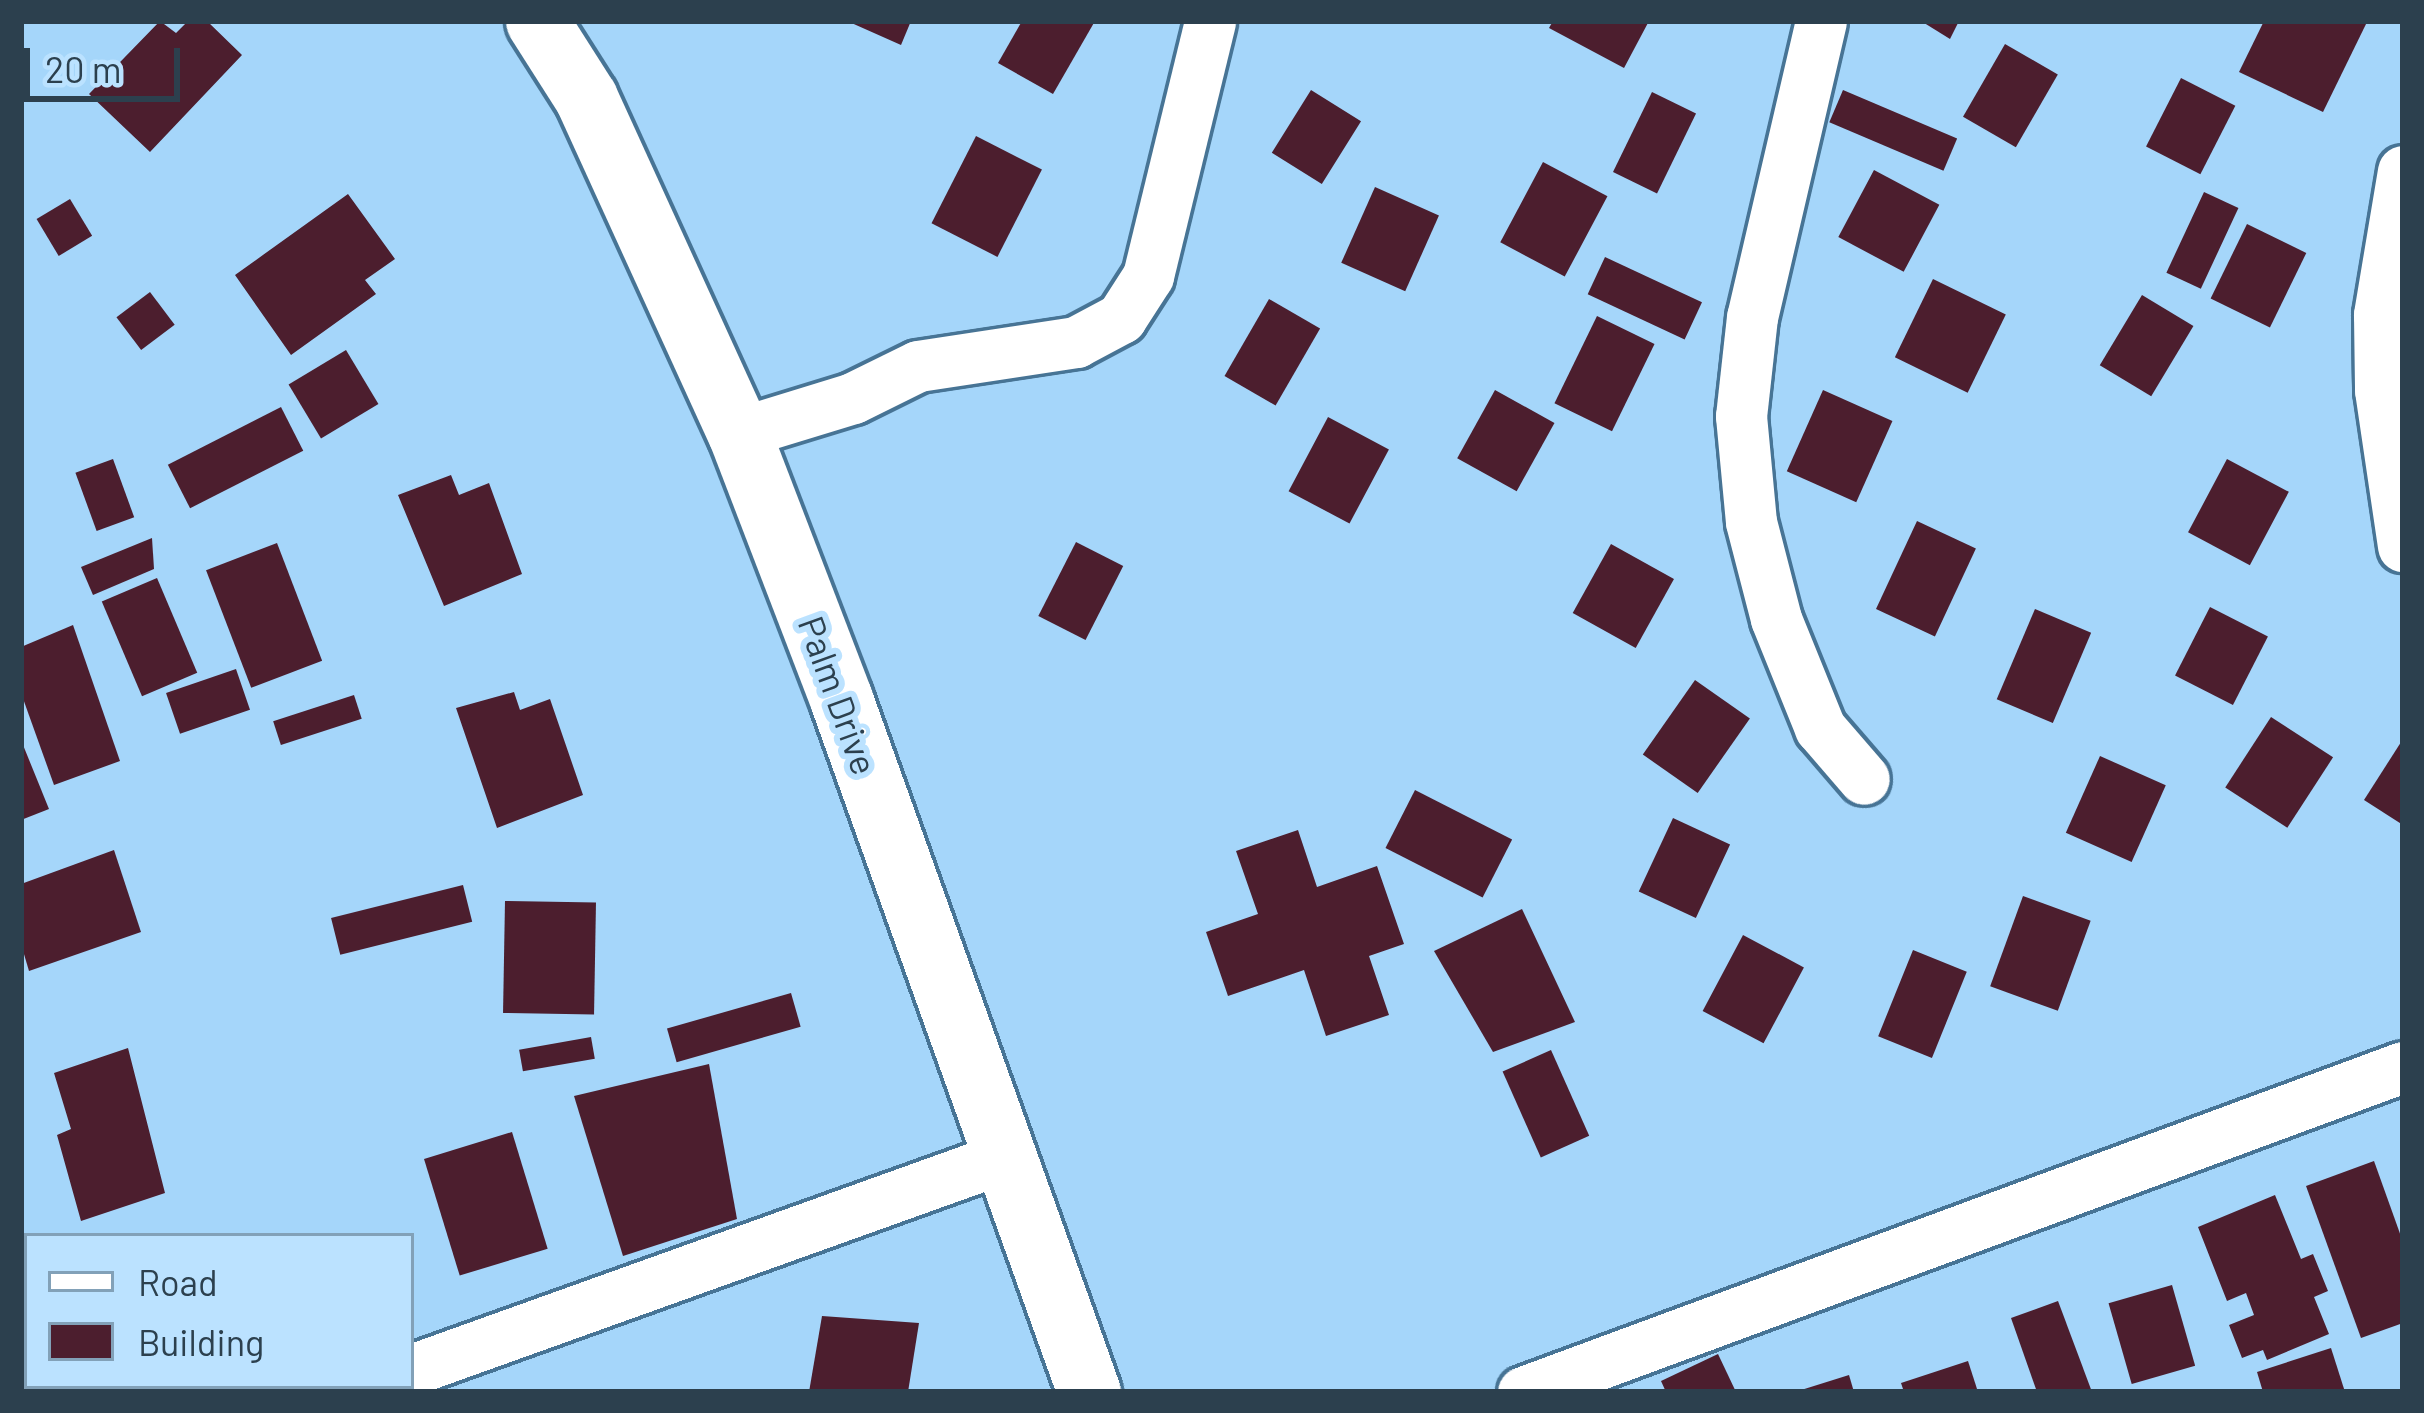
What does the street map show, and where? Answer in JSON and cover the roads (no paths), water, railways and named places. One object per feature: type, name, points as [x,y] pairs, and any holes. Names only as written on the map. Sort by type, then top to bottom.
[{"type":"street","name":"Palm Drive","points":[[537,21],[595,118],[739,433],[842,699],[1089,1392]]},
{"type":"street","points":[[739,433],[854,398],[918,366],[1076,342],[1121,318],[1148,276],[1210,21]]},
{"type":"street","points":[[1821,21],[1752,317],[1741,416],[1751,522],[1776,620],[1820,728],[1864,778]]},
{"type":"street","points":[[2403,171],[2379,315],[2380,391],[2403,546]]},
{"type":"street","points":[[1523,1392],[2403,1067]]},
{"type":"street","points":[[414,1369],[1005,1157]]}]
